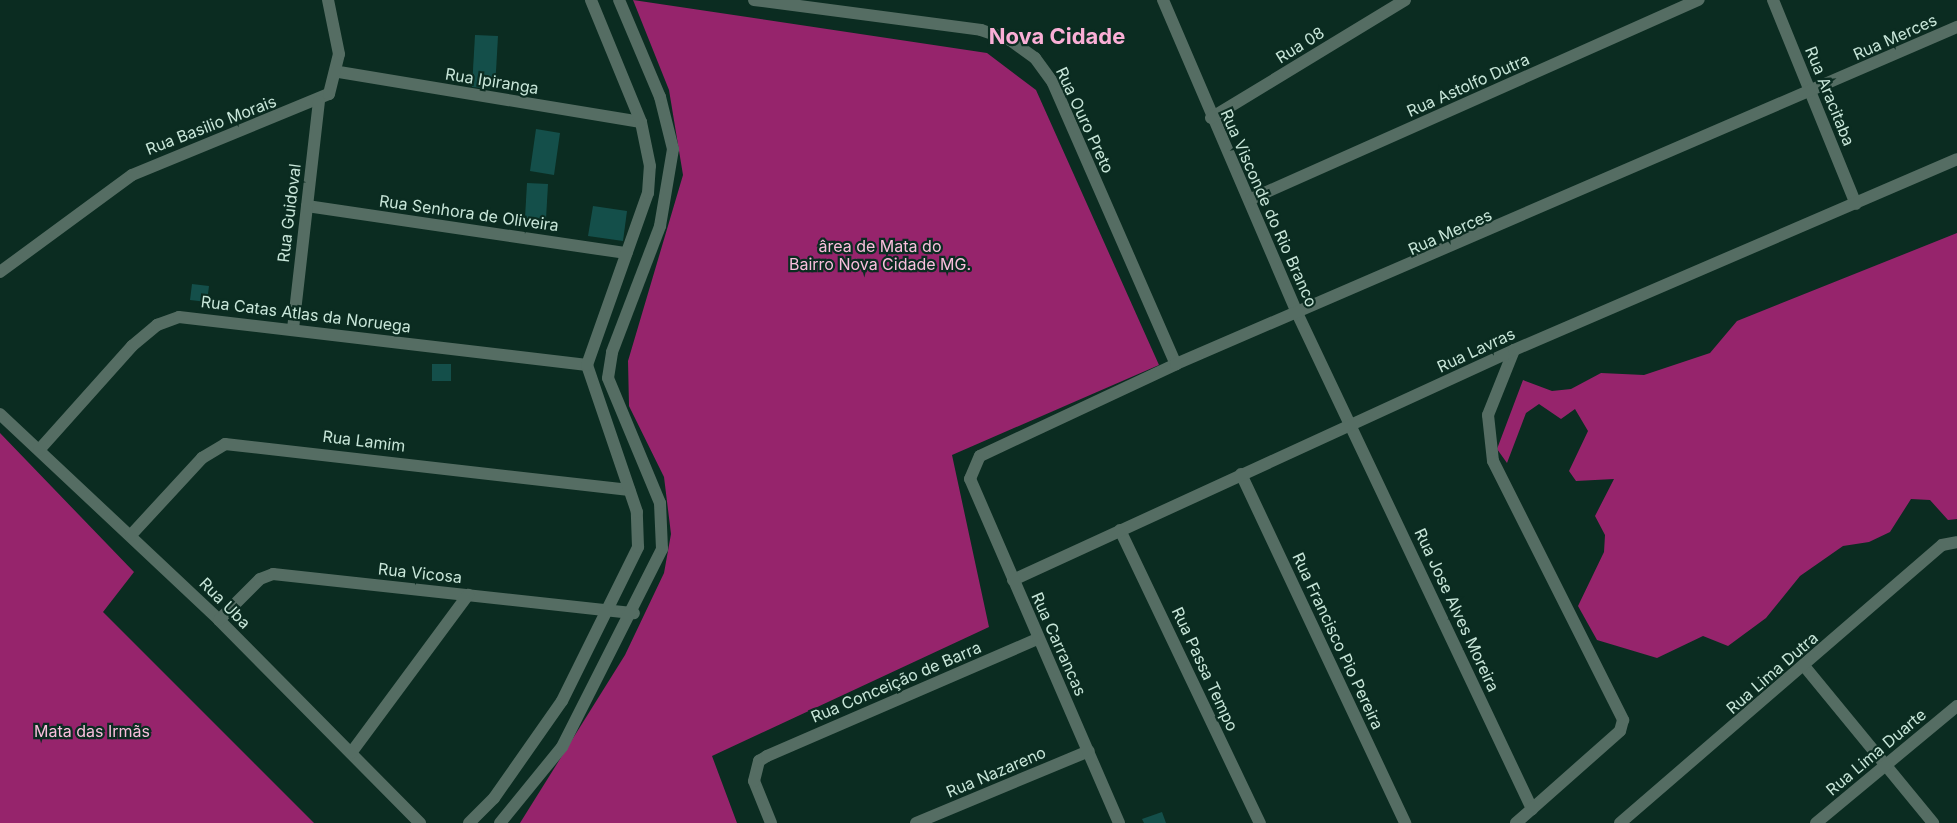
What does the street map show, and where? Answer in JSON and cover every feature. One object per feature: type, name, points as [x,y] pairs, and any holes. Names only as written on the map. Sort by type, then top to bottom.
[{"type":"street","points":[[319,101],[329,94],[339,72],[328,0]]},
{"type":"street","points":[[469,823],[532,748],[610,611],[638,547],[637,512],[587,365],[648,193],[650,166],[641,122],[591,0]]},
{"type":"street","points":[[500,823],[562,747],[655,571],[664,525],[660,503],[608,378],[612,352],[660,226],[673,149],[660,97],[619,0]]},
{"type":"street","name":"Rua Ouro Preto","points":[[754,0],[981,30],[1010,40],[1035,58],[1053,83],[1176,364]]},
{"type":"street","name":"Rua Visconde do Rio Branco","points":[[1163,0],[1212,118],[1251,200],[1298,315],[1351,426]]},
{"type":"street","name":"Rua 08","points":[[1212,118],[1405,0]]},
{"type":"street","name":"Rua Astolfo Dutra","points":[[1251,200],[1699,0]]},
{"type":"street","name":"Rua Aracitaba","points":[[1773,0],[1856,204]]},
{"type":"street","name":"Rua Merces","points":[[970,479],[990,447],[1176,364],[1298,315],[1957,27]]},
{"type":"street","name":"Rua Ipiranga","points":[[339,72],[641,122]]},
{"type":"street","name":"Rua Guidoval","points":[[292,329],[319,101]]},
{"type":"street","name":"Rua Basilio Morais","points":[[0,272],[132,175],[172,155],[319,101]]},
{"type":"street","name":"Rua Lavras","points":[[1013,580],[1514,350],[1957,159]]},
{"type":"street","name":"Rua Senhora de Oliveira","points":[[307,206],[627,253]]},
{"type":"street","name":"Rua Catas Atlas da Noruega","points":[[39,450],[157,324],[203,316],[587,365]]},
{"type":"street","points":[[1514,350],[1488,415],[1493,461],[1623,720],[1620,730],[1516,823]]},
{"type":"street","name":"Rua Uba","points":[[0,414],[219,620],[420,823]]},
{"type":"street","name":"Rua Jose Alves Moreira","points":[[1351,426],[1532,809]]},
{"type":"street","name":"Rua Lamim","points":[[131,535],[202,458],[225,444],[629,490]]},
{"type":"street","name":"Rua Francisco Pio Pereira","points":[[1241,474],[1405,823]]},
{"type":"street","name":"Rua Carrancas","points":[[970,479],[1119,823]]},
{"type":"street","name":"Rua Passa Tempo","points":[[1120,530],[1260,823]]},
{"type":"street","name":"Rua Lima Dutra","points":[[1620,823],[1806,667],[1942,544],[1957,542]]},
{"type":"street","name":"Rua Vicosa","points":[[219,620],[260,579],[273,574],[634,613]]},
{"type":"street","points":[[351,753],[468,595]]},
{"type":"street","name":"Rua Conceição de Barra","points":[[771,823],[754,781],[759,761],[1038,639]]},
{"type":"street","points":[[1806,667],[1890,765],[1934,823]]},
{"type":"street","name":"Rua Lima Duarte","points":[[1816,823],[1890,765],[1957,706]]},
{"type":"street","name":"Rua Nazareno","points":[[915,823],[1089,751]]},
{"type":"green space","name":"ârea de Mata do Bairro Nova Cidade MG.","points":[[633,0],[987,53],[1036,90],[1159,365],[952,455],[989,627],[712,756],[737,823],[520,823],[625,655],[664,573],[671,534],[664,477],[629,406],[628,361],[683,175],[669,90]]},
{"type":"green space","points":[[1957,233],[1957,519],[1948,520],[1930,500],[1911,499],[1890,532],[1869,542],[1843,546],[1800,576],[1766,618],[1728,646],[1703,636],[1657,658],[1597,640],[1578,606],[1604,552],[1605,535],[1595,516],[1614,479],[1576,481],[1569,471],[1588,431],[1575,409],[1561,419],[1539,404],[1526,413],[1507,463],[1497,449],[1523,380],[1552,391],[1571,389],[1601,373],[1644,375],[1710,353],[1737,321]]},
{"type":"green space","name":"Mata das Irmãs","points":[[0,433],[134,572],[103,612],[314,823],[0,823]]},
{"type":"building","points":[[475,35],[498,36],[495,89],[472,87]]},
{"type":"building","points":[[536,129],[560,133],[554,175],[530,171]]},
{"type":"building","points":[[527,183],[548,184],[546,219],[525,218]]},
{"type":"building","points":[[593,206],[627,211],[623,241],[588,236]]},
{"type":"building","points":[[192,284],[209,286],[207,302],[190,300]]},
{"type":"building","points":[[432,364],[451,364],[451,381],[432,381]]},
{"type":"building","points":[[1162,812],[1166,823],[1144,823],[1142,819]]},
{"type":"district","name":"Nova Cidade","points":[[1057,37]]}]
